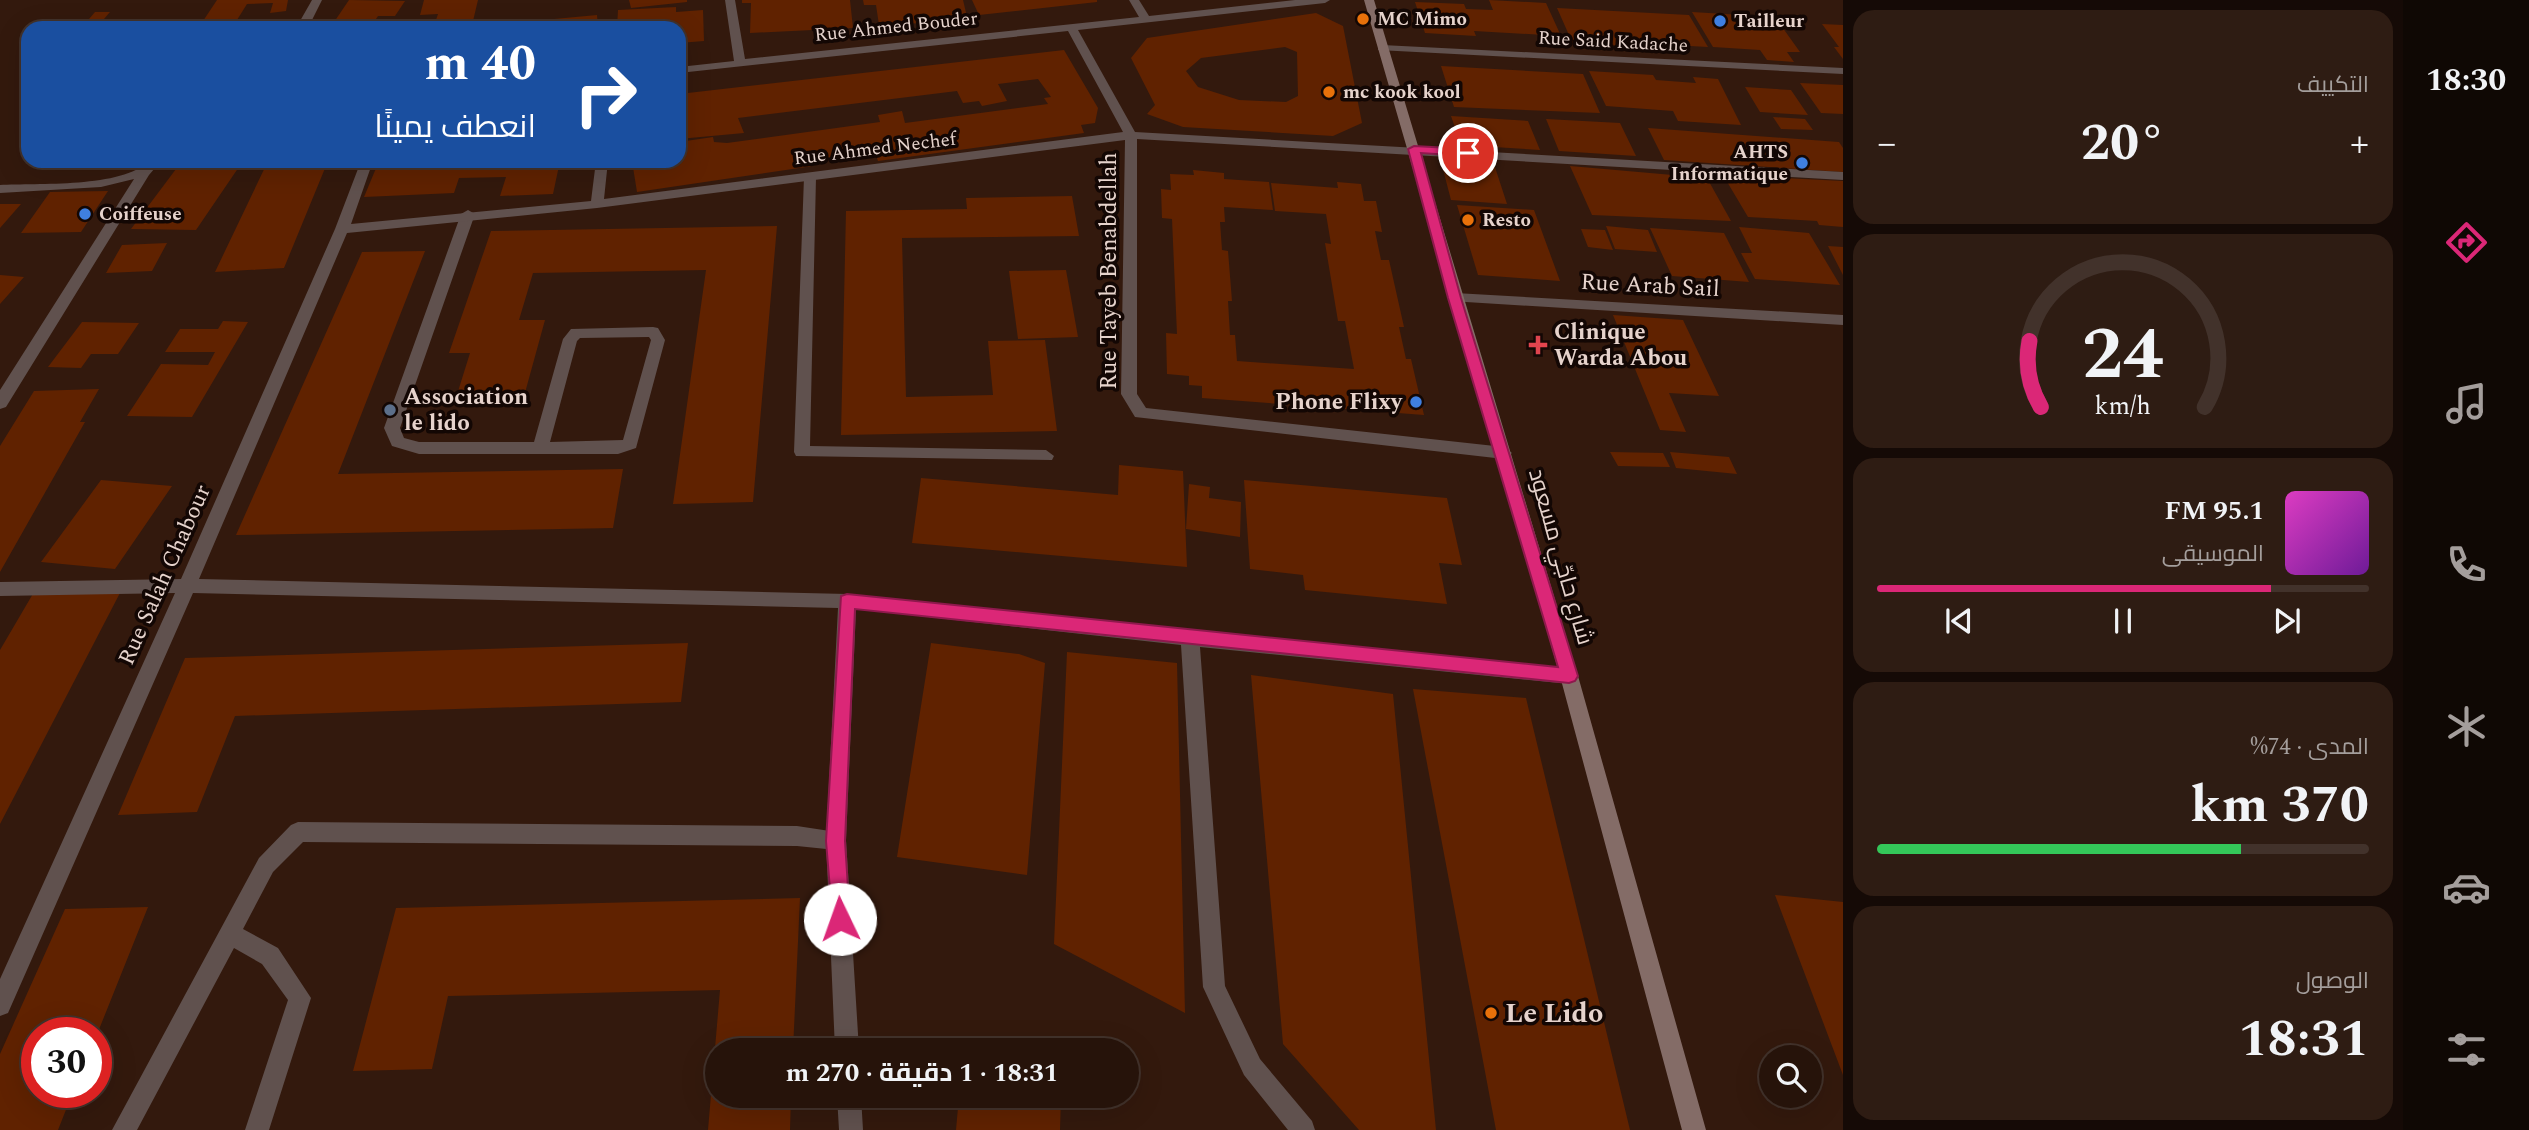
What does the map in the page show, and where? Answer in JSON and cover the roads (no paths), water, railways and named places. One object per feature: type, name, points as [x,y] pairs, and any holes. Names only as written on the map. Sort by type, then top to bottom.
[{"type":"main road","name":"شارع حاجّي مسعود","points":[[1369,0],[1569,676],[1694,1130]]},
{"type":"street","points":[[306,21],[317,0]]},
{"type":"street","points":[[730,0],[740,62]]},
{"type":"street","points":[[1134,0],[1146,20]]},
{"type":"street","name":"Rue Ahmed Bouder","points":[[686,69],[1325,0]]},
{"type":"street","name":"Rue Tayeb Benabdellah","points":[[1072,29],[1131,135],[1129,394],[1141,413],[1504,453]]},
{"type":"street","name":"Rue Said Kadache","points":[[1382,48],[1843,71]]},
{"type":"street","name":"Rue Ahmed Nechef","points":[[342,229],[597,204],[1131,135],[1414,149],[1843,176]]},
{"type":"street","points":[[0,189],[102,183],[146,168]]},
{"type":"street","points":[[0,403],[148,168]]},
{"type":"street","name":"Rue Salah Chabour","points":[[0,1005],[187,586],[342,229],[364,168]]},
{"type":"street","points":[[597,204],[601,168]]},
{"type":"street","points":[[810,177],[802,452],[1046,456]]},
{"type":"street","points":[[468,215],[392,428],[398,443],[419,448],[618,449],[630,444],[658,340],[653,332],[576,333],[570,339],[540,448]]},
{"type":"street","name":"Rue Arab Sail","points":[[1455,298],[1843,320]]},
{"type":"street","points":[[0,589],[187,586],[847,601],[1569,676]]},
{"type":"street","points":[[845,1038],[836,841],[847,601]]},
{"type":"street","points":[[1190,637],[1214,987],[1252,1067],[1303,1130]]},
{"type":"street","points":[[124,1130],[266,864],[298,832],[797,836],[836,841]]},
{"type":"street","points":[[229,933],[270,956],[300,998],[257,1130]]},
{"type":"street","points":[[850,1108],[851,1130]]},
{"type":"place","name":"MC Mimo","points":[[1363,19]]},
{"type":"place","name":"Tailleur","points":[[1720,21]]},
{"type":"place","name":"mc kook kool","points":[[1329,92]]},
{"type":"place","name":"AHTS Informatique","points":[[1802,163]]},
{"type":"place","name":"Coiffeuse","points":[[85,214]]},
{"type":"place","name":"Resto","points":[[1468,220]]},
{"type":"place","name":"Clinique Warda Abou","points":[[1538,345]]},
{"type":"place","name":"Phone Flixy","points":[[1416,402]]},
{"type":"place","name":"Association le lido","points":[[390,410]]},
{"type":"place","name":"Le Lido","points":[[1491,1013]]}]
